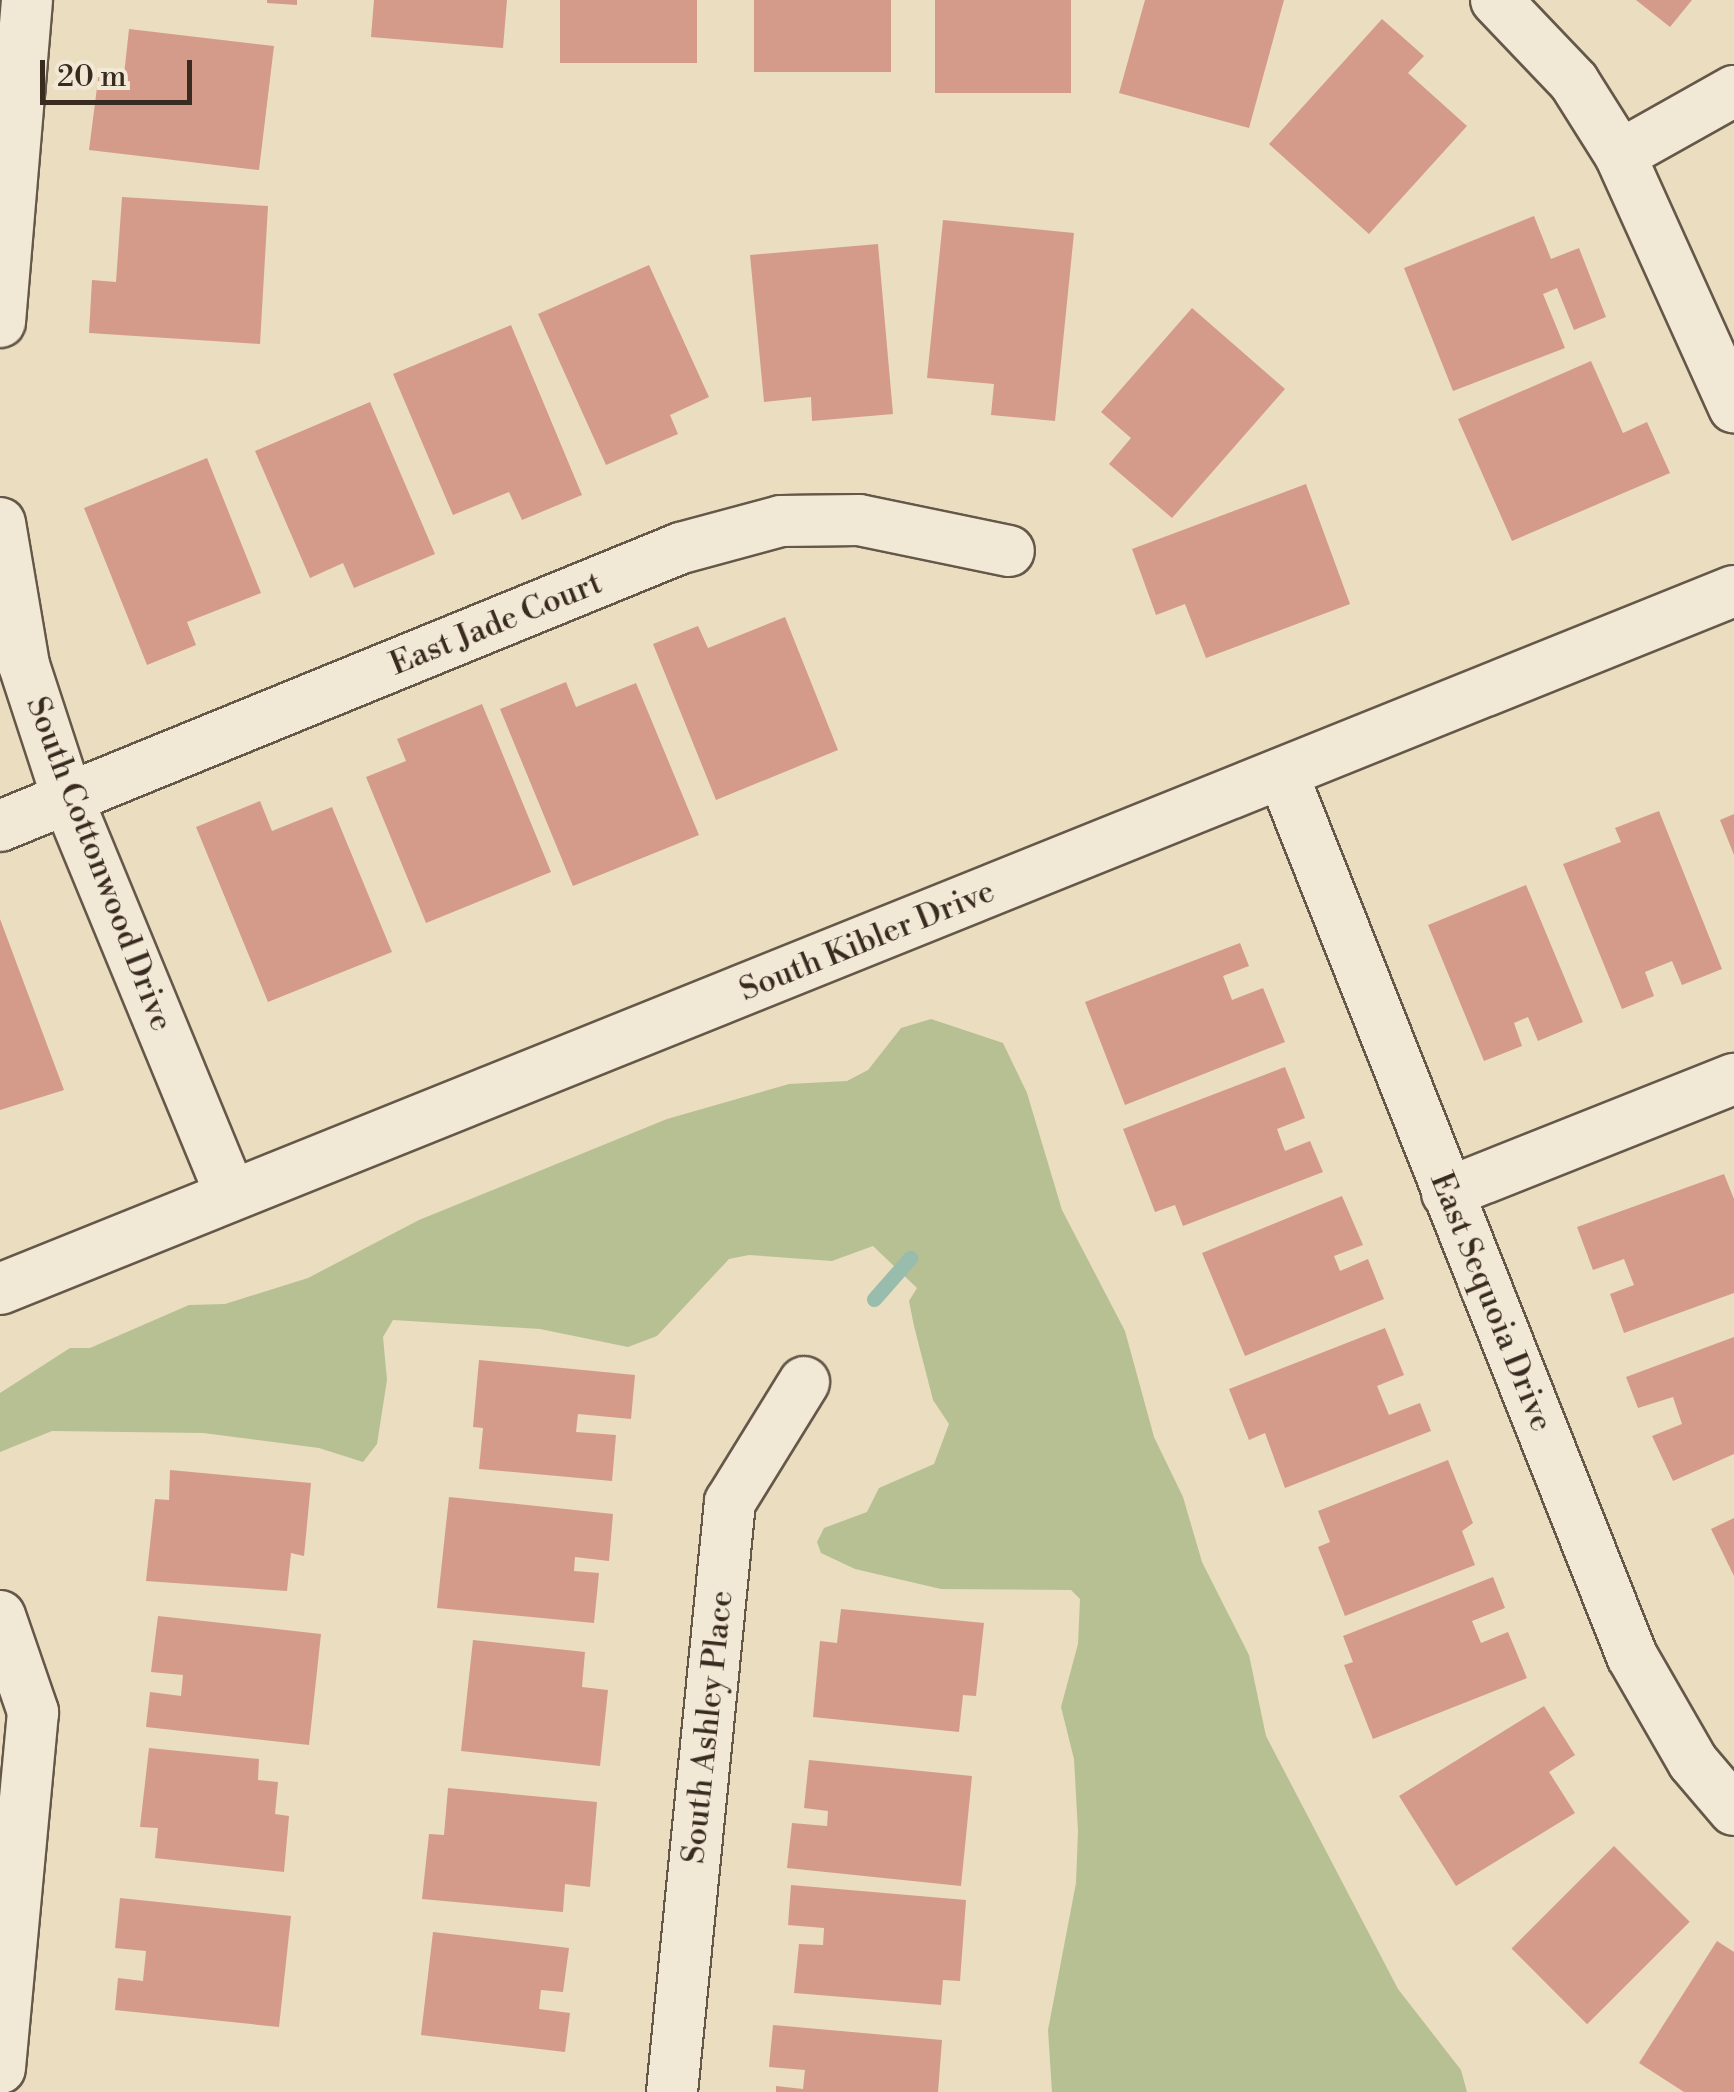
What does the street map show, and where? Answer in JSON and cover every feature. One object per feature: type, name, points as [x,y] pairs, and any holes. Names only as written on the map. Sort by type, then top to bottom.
[{"type":"street","points":[[0,322],[26,0]]},
{"type":"street","points":[[1496,0],[1574,82],[1620,154],[1734,408]]},
{"type":"street","points":[[1620,154],[1734,91]]},
{"type":"street","name":"East Jade Court","points":[[0,826],[682,548],[781,520],[859,520],[1009,551]]},
{"type":"street","name":"South Cottonwood Drive","points":[[0,524],[24,666],[68,800],[231,1195]]},
{"type":"street","name":"South Kibler Drive","points":[[0,1289],[1734,592]]},
{"type":"street","name":"East Sequoia Drive","points":[[1283,775],[1632,1656],[1694,1762],[1734,1810]]},
{"type":"street","points":[[1447,1193],[1734,1079]]},
{"type":"street","name":"South Ashley Place","points":[[672,2092],[730,1502],[804,1382]]},
{"type":"street","points":[[0,1616],[33,1712],[0,2068]]},
{"type":"green space","points":[[931,1019],[1003,1043],[1027,1093],[1062,1210],[1125,1331],[1154,1437],[1183,1497],[1202,1562],[1249,1655],[1266,1736],[1398,1989],[1461,2070],[1467,2092],[1052,2092],[1048,2030],[1076,1883],[1078,1831],[1074,1759],[1061,1707],[1078,1644],[1080,1599],[1071,1590],[941,1589],[855,1569],[821,1553],[817,1542],[824,1528],[867,1512],[879,1488],[934,1464],[949,1424],[933,1400],[914,1326],[909,1301],[917,1288],[873,1246],[832,1261],[749,1255],[729,1259],[657,1336],[628,1347],[540,1329],[393,1320],[383,1337],[387,1380],[377,1444],[363,1462],[319,1448],[203,1433],[52,1431],[0,1452],[0,1393],[70,1348],[90,1348],[189,1305],[225,1304],[308,1278],[419,1220],[667,1119],[789,1084],[847,1081],[868,1070],[901,1028]]},
{"type":"building","points":[[297,0],[297,5],[267,3]]},
{"type":"building","points":[[374,0],[507,0],[503,48],[371,37]]},
{"type":"building","points":[[560,0],[697,0],[697,63],[560,63]]},
{"type":"building","points":[[754,0],[891,0],[891,72],[754,72]]},
{"type":"building","points":[[935,0],[1071,0],[1071,93],[935,93]]},
{"type":"building","points":[[1145,0],[1284,0],[1249,128],[1119,93]]},
{"type":"building","points":[[1636,0],[1692,0],[1670,27]]},
{"type":"building","points":[[1382,19],[1424,56],[1408,73],[1467,126],[1369,234],[1269,144]]},
{"type":"building","points":[[129,29],[274,46],[259,170],[89,150],[99,72],[124,75]]},
{"type":"building","points":[[122,197],[268,206],[260,344],[89,333],[92,280],[116,282]]},
{"type":"building","points":[[1534,216],[1551,259],[1579,248],[1606,317],[1574,330],[1557,288],[1543,294],[1565,348],[1453,391],[1404,268]]},
{"type":"building","points":[[943,220],[1074,233],[1055,421],[991,415],[994,384],[927,378]]},
{"type":"building","points":[[878,244],[893,414],[812,421],[811,397],[764,402],[750,255]]},
{"type":"building","points":[[649,265],[709,397],[670,415],[678,434],[606,465],[538,314]]},
{"type":"building","points":[[1192,308],[1285,389],[1172,518],[1109,464],[1131,438],[1101,412]]},
{"type":"building","points":[[511,325],[582,495],[522,520],[509,492],[453,515],[393,374]]},
{"type":"building","points":[[1591,361],[1623,433],[1647,422],[1670,473],[1512,541],[1458,419]]},
{"type":"building","points":[[370,402],[435,554],[354,588],[343,563],[310,578],[255,451]]},
{"type":"building","points":[[207,458],[261,593],[187,622],[196,645],[147,665],[84,508]]},
{"type":"building","points":[[1306,484],[1350,604],[1206,658],[1185,604],[1156,615],[1132,549]]},
{"type":"building","points":[[785,617],[838,750],[716,800],[653,644],[698,626],[708,648]]},
{"type":"building","points":[[566,682],[576,707],[636,683],[699,835],[573,886],[500,709]]},
{"type":"building","points":[[482,704],[551,872],[426,923],[366,777],[406,761],[397,739]]},
{"type":"building","points":[[260,801],[272,831],[332,807],[392,952],[268,1002],[196,827]]},
{"type":"building","points":[[1659,811],[1722,969],[1682,985],[1672,961],[1645,972],[1654,996],[1622,1009],[1563,864],[1621,842],[1615,828]]},
{"type":"building","points":[[1734,814],[1734,855],[1720,820]]},
{"type":"building","points":[[1526,885],[1583,1022],[1538,1041],[1528,1017],[1514,1023],[1522,1046],[1484,1061],[1428,925]]},
{"type":"building","points":[[0,919],[64,1090],[0,1110]]},
{"type":"building","points":[[1240,943],[1249,966],[1223,976],[1232,1000],[1263,988],[1285,1042],[1125,1105],[1085,1002]]},
{"type":"building","points":[[1285,1067],[1305,1118],[1277,1129],[1285,1151],[1310,1141],[1323,1172],[1183,1226],[1175,1205],[1155,1212],[1123,1129]]},
{"type":"building","points":[[1724,1174],[1734,1199],[1734,1293],[1624,1333],[1610,1294],[1634,1285],[1624,1259],[1593,1270],[1577,1227]]},
{"type":"building","points":[[1342,1196],[1363,1245],[1334,1256],[1340,1271],[1368,1259],[1384,1299],[1245,1356],[1202,1253]]},
{"type":"building","points":[[1385,1328],[1404,1375],[1377,1386],[1389,1415],[1420,1403],[1431,1431],[1285,1488],[1265,1433],[1249,1440],[1229,1389]]},
{"type":"building","points":[[1734,1337],[1734,1454],[1673,1481],[1652,1436],[1682,1424],[1673,1397],[1638,1408],[1626,1377]]},
{"type":"building","points":[[479,1360],[635,1375],[631,1419],[578,1414],[576,1432],[616,1435],[612,1481],[479,1469],[483,1428],[473,1427]]},
{"type":"building","points":[[1448,1460],[1473,1523],[1462,1531],[1475,1565],[1345,1616],[1318,1547],[1330,1542],[1318,1511]]},
{"type":"building","points":[[170,1470],[311,1483],[304,1556],[291,1553],[287,1591],[146,1581],[155,1499],[169,1500]]},
{"type":"building","points":[[449,1497],[613,1514],[609,1561],[575,1557],[574,1571],[599,1573],[594,1623],[437,1608]]},
{"type":"building","points":[[1734,1518],[1734,1576],[1711,1529]]},
{"type":"building","points":[[1493,1577],[1505,1608],[1472,1621],[1481,1643],[1508,1632],[1527,1678],[1373,1739],[1344,1665],[1353,1662],[1343,1636]]},
{"type":"building","points":[[841,1609],[984,1623],[976,1696],[963,1695],[959,1732],[813,1717],[820,1641],[837,1643]]},
{"type":"building","points":[[158,1616],[321,1634],[309,1745],[146,1727],[150,1692],[181,1696],[183,1675],[151,1672]]},
{"type":"building","points":[[473,1640],[585,1652],[582,1687],[608,1690],[600,1766],[461,1751]]},
{"type":"building","points":[[1544,1706],[1575,1755],[1549,1772],[1575,1813],[1456,1886],[1399,1796]]},
{"type":"building","points":[[149,1748],[259,1759],[258,1780],[278,1782],[275,1814],[289,1816],[284,1872],[155,1858],[158,1828],[140,1827]]},
{"type":"building","points":[[809,1760],[972,1776],[961,1886],[787,1868],[792,1823],[827,1826],[828,1811],[804,1808]]},
{"type":"building","points":[[448,1788],[597,1802],[590,1887],[565,1884],[563,1912],[422,1899],[429,1834],[444,1835]]},
{"type":"building","points":[[1614,1846],[1690,1922],[1587,2024],[1511,1949]]},
{"type":"building","points":[[791,1885],[966,1900],[960,1981],[943,1980],[941,2005],[794,1993],[799,1944],[823,1945],[824,1928],[788,1925]]},
{"type":"building","points":[[120,1898],[291,1916],[279,2027],[115,2010],[118,1978],[143,1981],[146,1951],[115,1948]]},
{"type":"building","points":[[433,1932],[569,1948],[563,1992],[541,1990],[539,2009],[570,2013],[565,2052],[421,2035]]},
{"type":"building","points":[[1717,1941],[1734,1952],[1734,2092],[1684,2092],[1639,2063]]},
{"type":"building","points":[[773,2025],[942,2040],[938,2092],[776,2092],[776,2086],[803,2089],[805,2070],[769,2067]]},
{"type":"waterway","points":[[874,1299],[910,1258]]}]
